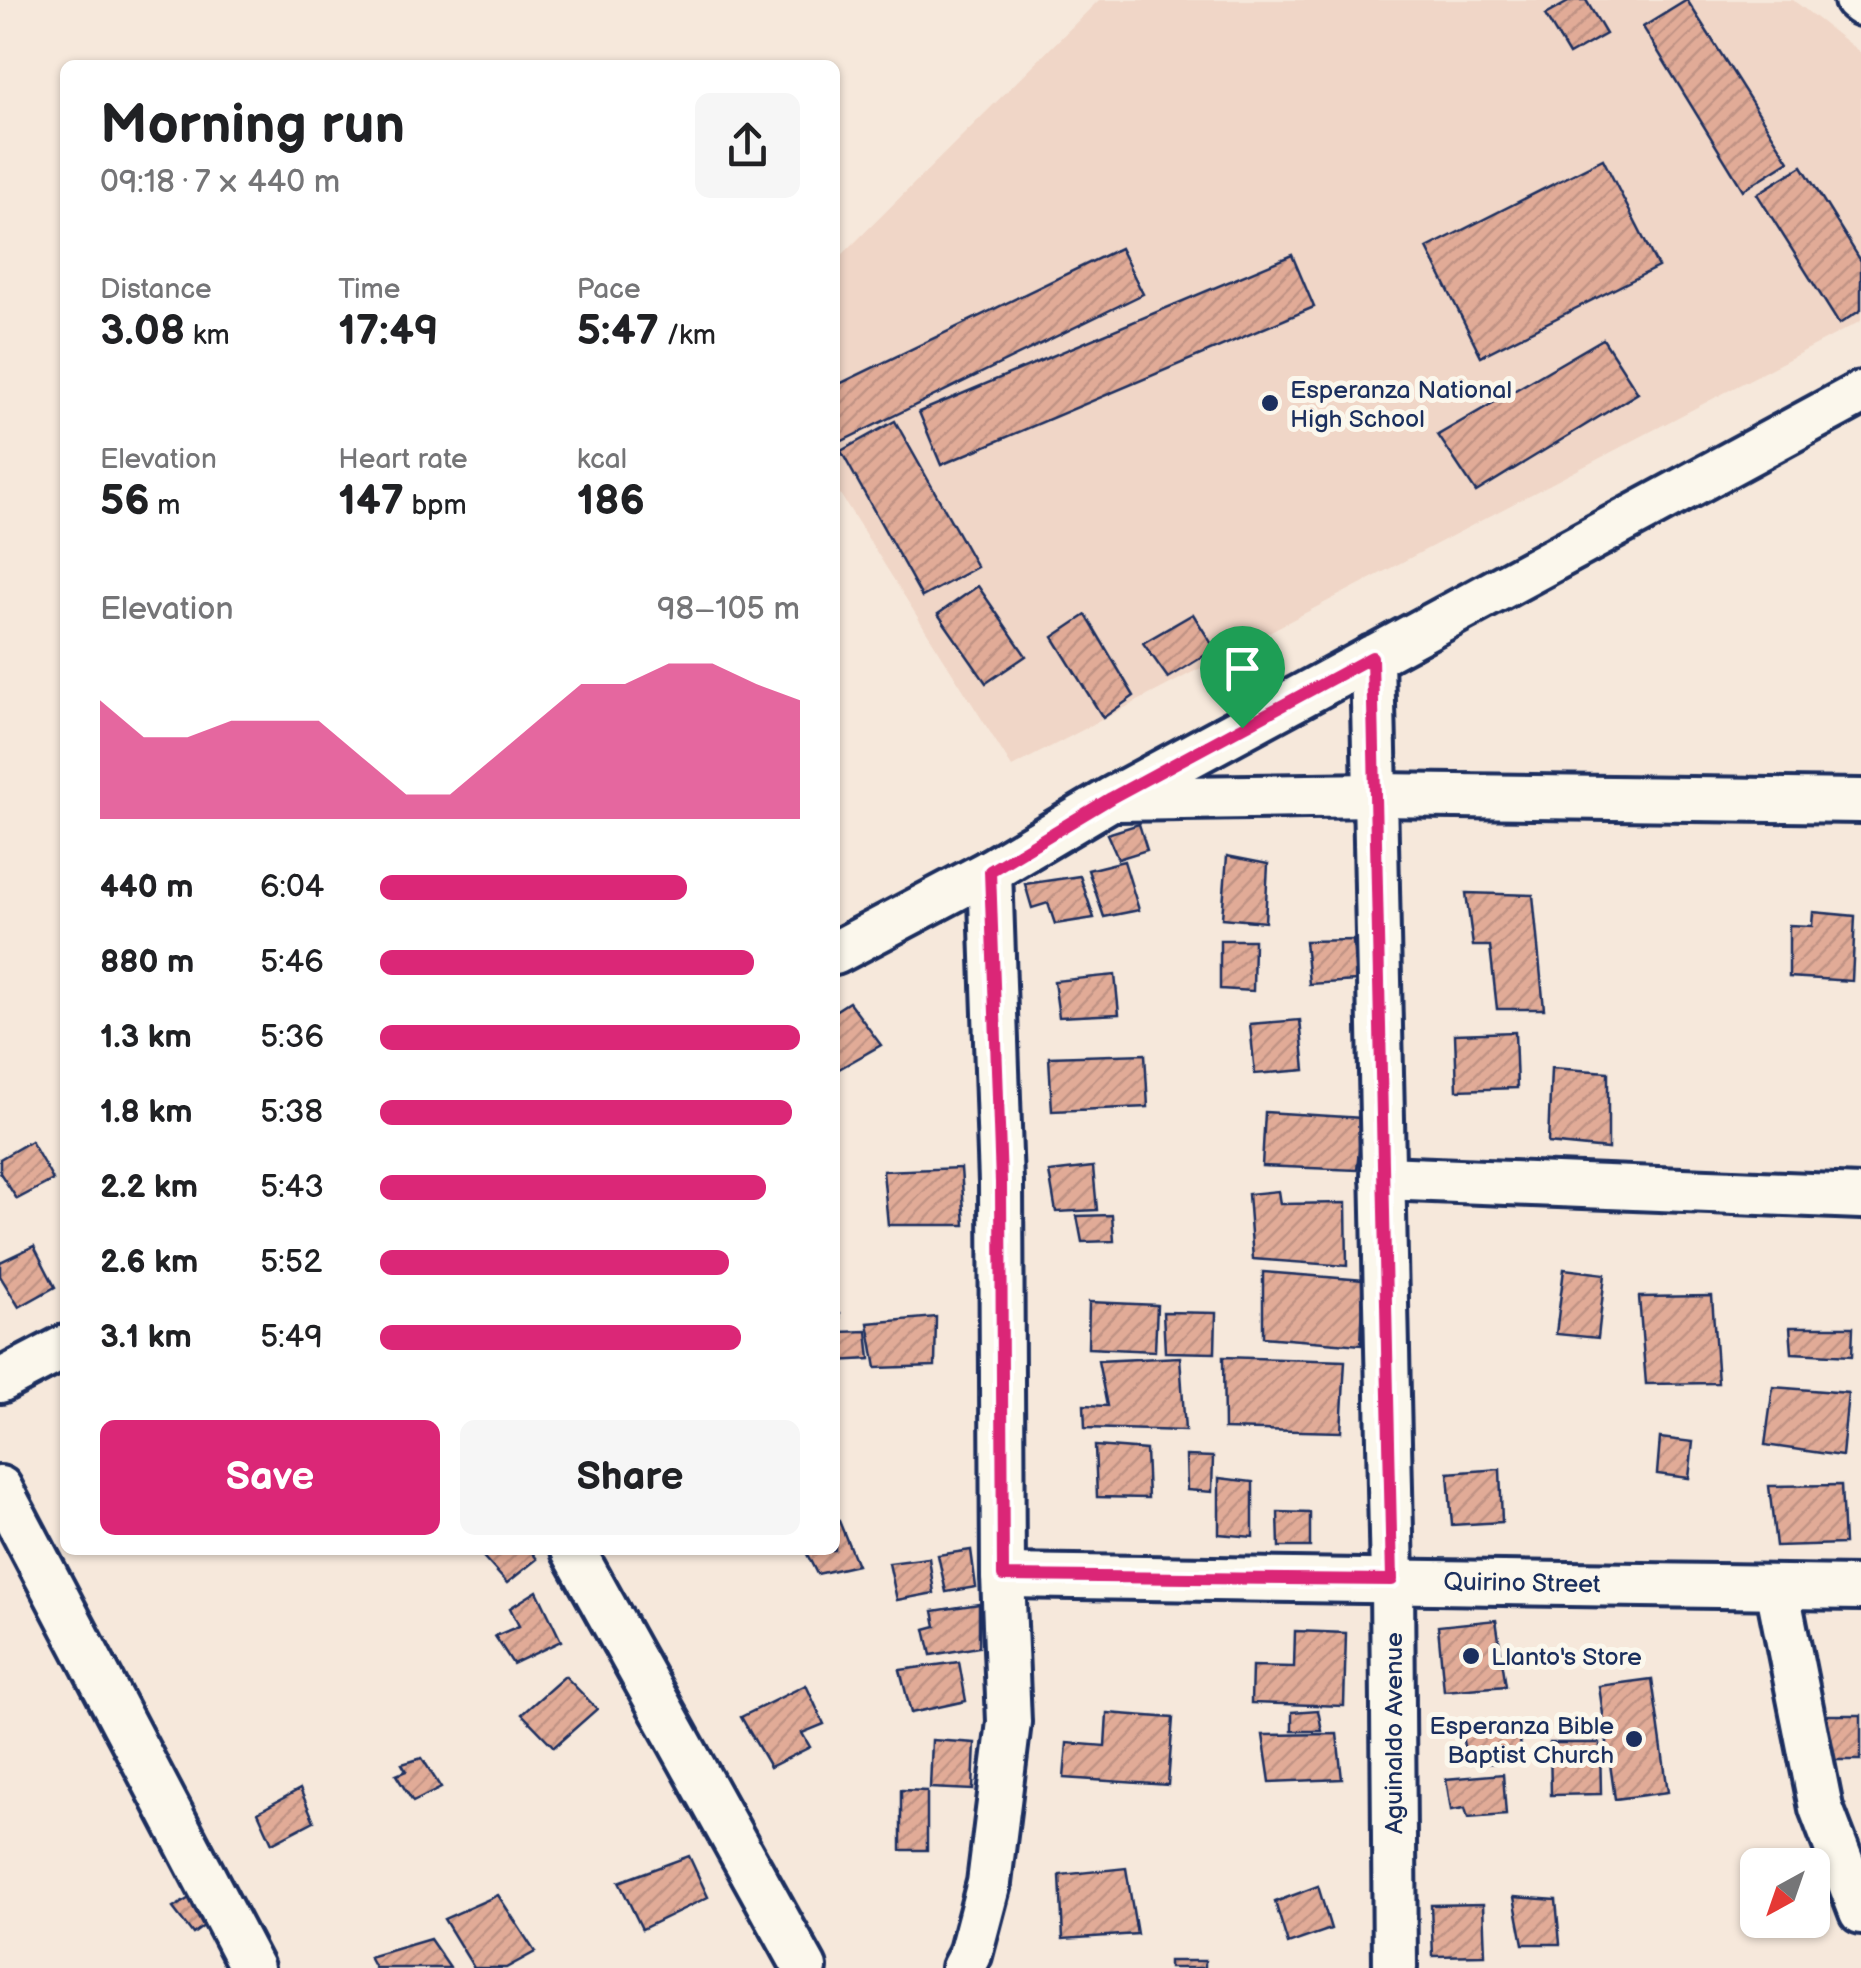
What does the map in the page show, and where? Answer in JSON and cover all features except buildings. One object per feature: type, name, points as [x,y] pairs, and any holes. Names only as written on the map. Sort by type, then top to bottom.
[{"type":"street","points":[[840,950],[990,871],[1111,798],[1861,393]]},
{"type":"street","name":"Aguinaldo Avenue","points":[[1372,657],[1392,1580],[1395,1968]]},
{"type":"street","points":[[1111,798],[1375,795],[1861,801]]},
{"type":"street","points":[[963,1968],[989,1883],[1009,1722],[1003,1576],[1001,1183],[990,871]]},
{"type":"street","points":[[1383,1178],[1861,1197]]},
{"type":"street","points":[[0,1381],[60,1350]]},
{"type":"street","points":[[0,1488],[252,1968]]},
{"type":"street","points":[[576,1555],[805,1968]]},
{"type":"street","name":"Quirino Street","points":[[1003,1576],[1861,1588]]},
{"type":"street","points":[[1777,1587],[1820,1808],[1861,1912]]},
{"type":"shaded area","name":"Esperanza National High School","points":[[1099,0],[1793,0],[1861,53],[1861,321],[1012,767],[840,494],[840,257]]},
{"type":"place","name":"Esperanza National High School","points":[[1270,403]]},
{"type":"place","name":"Llanto's Store","points":[[1471,1656]]},
{"type":"place","name":"Esperanza Bible Baptist Church","points":[[1634,1739]]},
{"type":"route","points":[[1372,657],[1392,1580],[1003,1576],[1001,1183],[990,871],[1111,798],[1242,728],[1372,657]]}]
